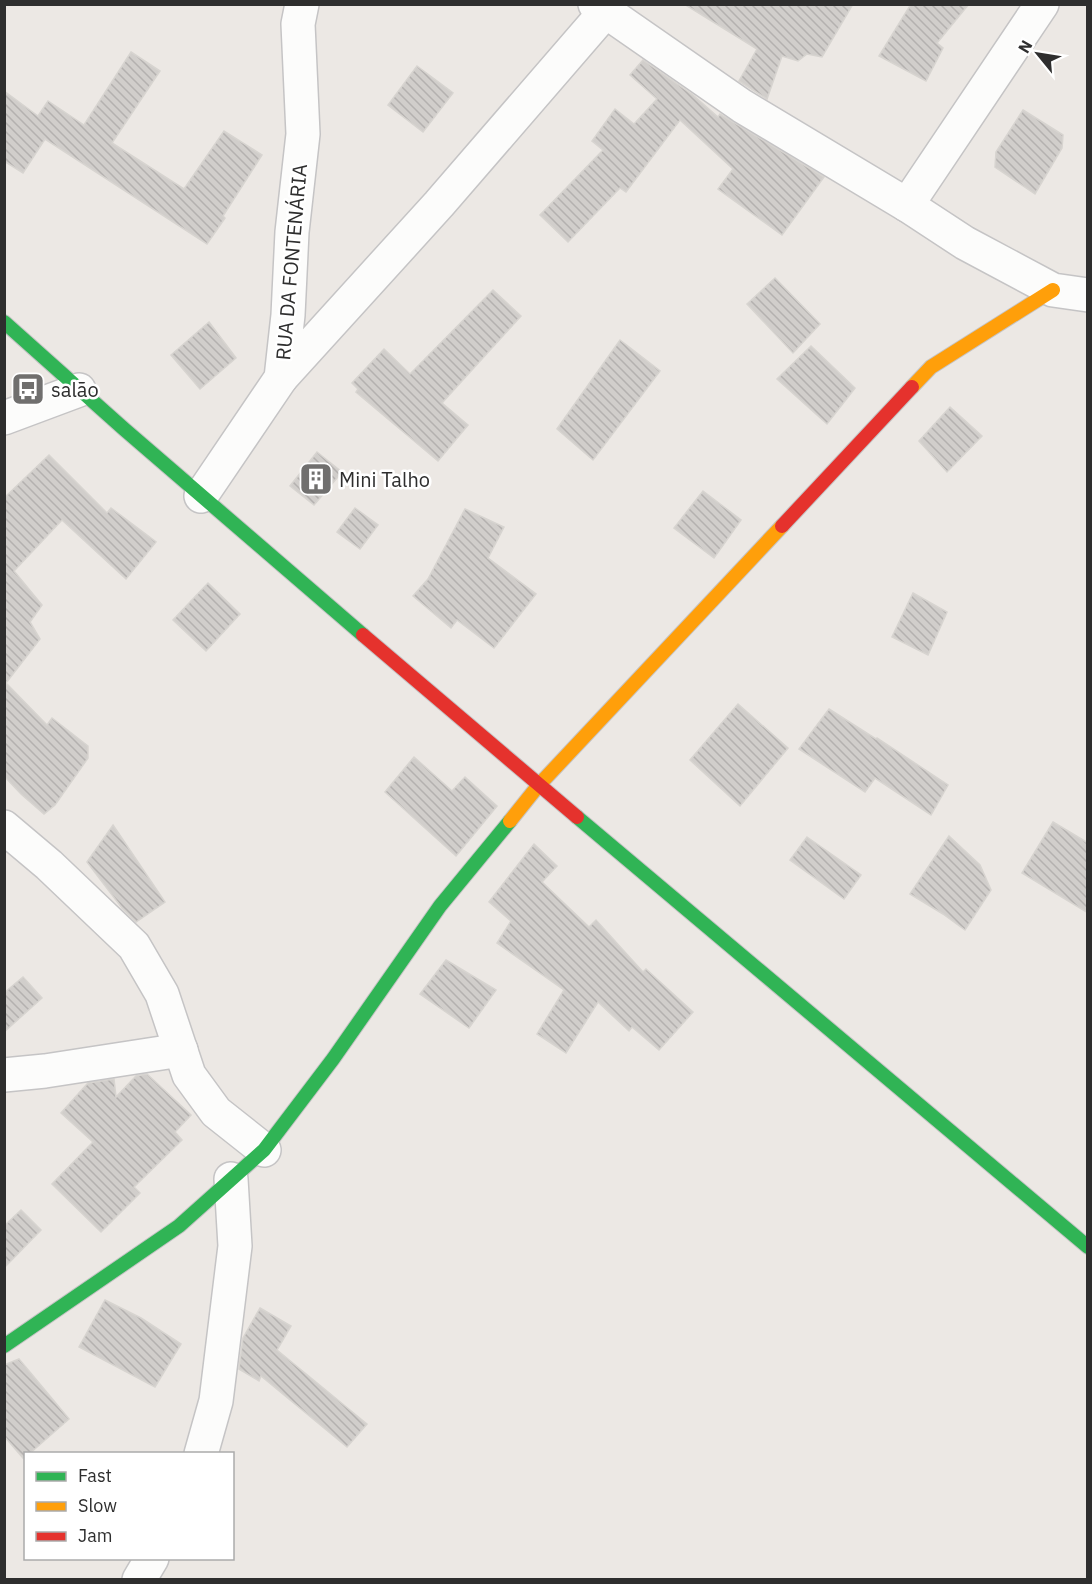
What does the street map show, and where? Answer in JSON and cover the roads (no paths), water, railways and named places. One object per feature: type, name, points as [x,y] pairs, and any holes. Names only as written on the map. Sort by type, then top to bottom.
[{"type":"street","name":"RUA DA FONTENÁRIA","points":[[201,496],[281,378],[288,315],[292,232],[303,134],[298,24],[302,4]]},
{"type":"street","points":[[907,205],[1042,4]]},
{"type":"street","points":[[281,378],[439,204],[600,8],[742,106],[907,205],[965,243],[1053,290],[1088,295]]},
{"type":"street","points":[[4,1346],[179,1226],[264,1150],[333,1059],[440,906],[538,786],[931,367],[1053,290]]},
{"type":"street","points":[[4,322],[79,390],[538,786],[1088,1247]]},
{"type":"street","points":[[4,418],[79,390]]},
{"type":"street","points":[[4,827],[49,865],[134,946],[162,994],[189,1076],[216,1112],[264,1150]]},
{"type":"street","points":[[4,1075],[181,1050]]},
{"type":"street","points":[[202,1452],[216,1401],[235,1246],[231,1179]]},
{"type":"street","points":[[140,1580],[151,1560]]},
{"type":"place","name":"salão","points":[[28,389]]},
{"type":"place","name":"Mini Talho","points":[[316,479]]}]
